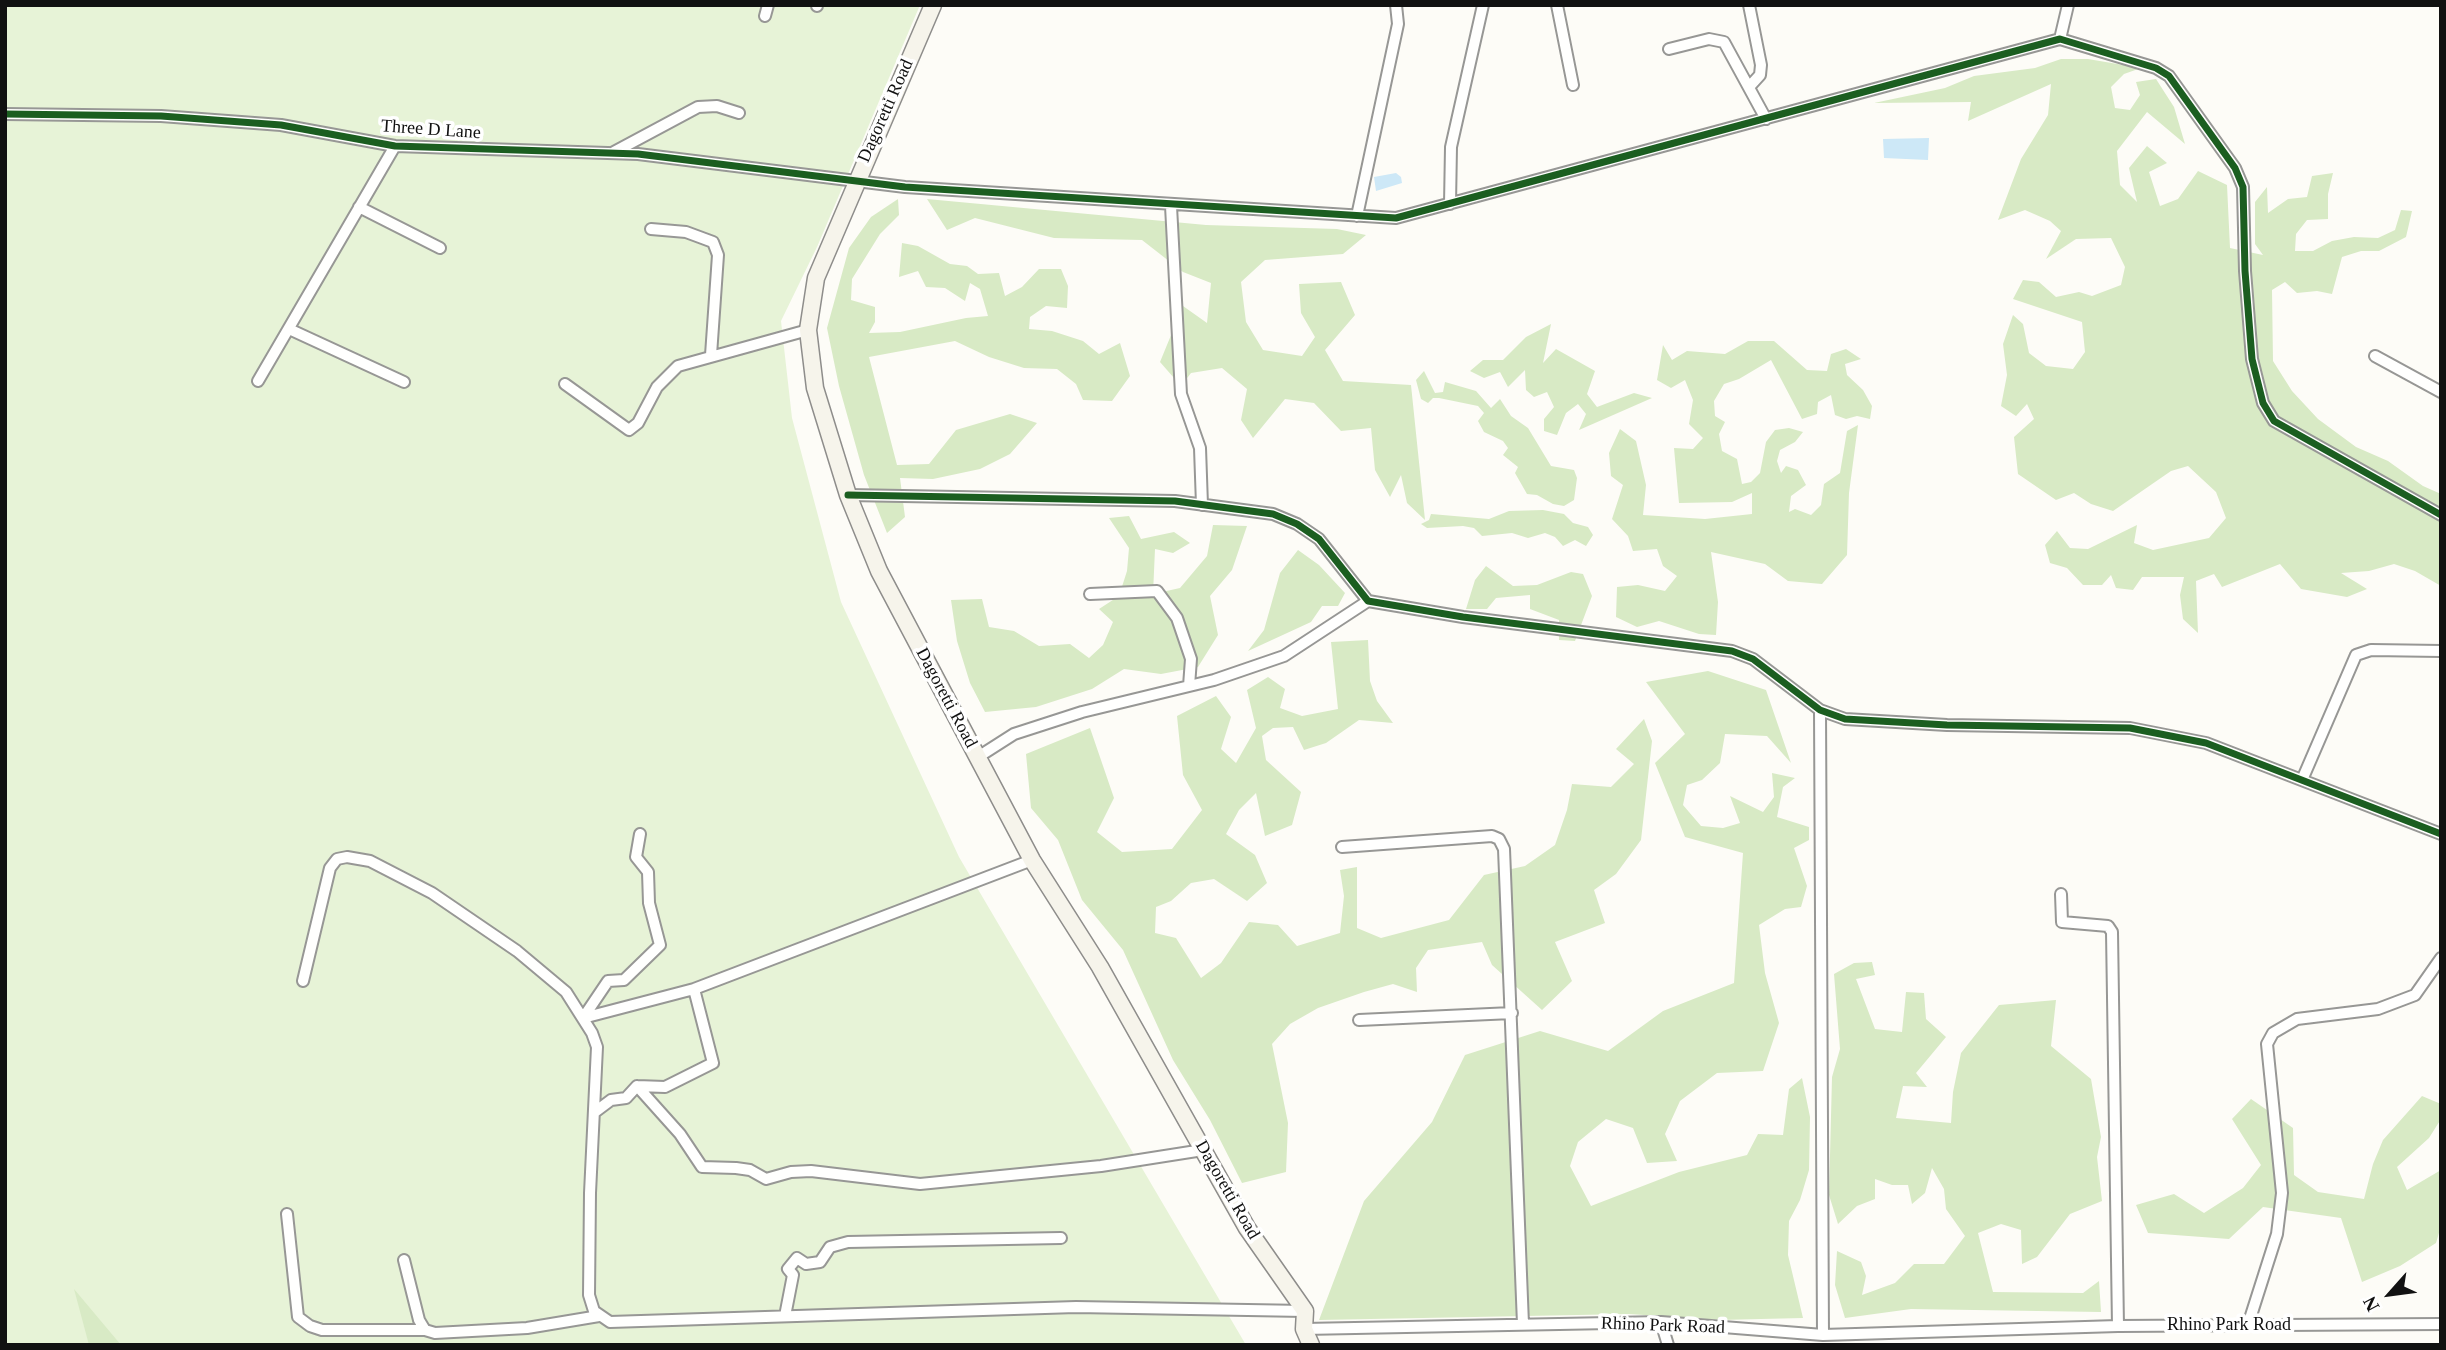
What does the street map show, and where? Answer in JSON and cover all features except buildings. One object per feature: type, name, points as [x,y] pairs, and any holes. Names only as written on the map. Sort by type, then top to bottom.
[{"type":"main road","name":"Dagoretti Road","points":[[933,5],[856,179],[816,278],[808,330],[815,388],[849,495],[879,570],[1032,860],[1100,967],[1247,1228],[1305,1311]]},
{"type":"main road","points":[[1305,1311],[1304,1329],[1311,1345]]},
{"type":"street","points":[[1357,216],[1398,24],[1396,5]]},
{"type":"street","points":[[1450,204],[1451,147],[1483,5]]},
{"type":"street","points":[[1557,5],[1573,85]]},
{"type":"street","points":[[1749,5],[1761,65],[1760,75],[1749,87]]},
{"type":"street","points":[[2068,5],[2060,39],[2156,68],[2169,76],[2235,167],[2243,187],[2252,359],[2263,403],[2274,421],[2441,515]]},
{"type":"street","points":[[1669,49],[1718,38],[1728,48],[1766,119]]},
{"type":"street","name":"Three D Lane","points":[[5,114],[161,116],[281,125],[395,146],[612,153],[856,179],[905,187],[1171,206],[1396,218],[2060,39]]},
{"type":"street","points":[[612,153],[698,107],[717,106],[739,113]]},
{"type":"street","points":[[258,381],[395,146]]},
{"type":"street","points":[[1171,206],[1181,394],[1200,448],[1202,505]]},
{"type":"street","points":[[359,207],[440,248]]},
{"type":"street","points":[[651,229],[686,232],[713,242],[718,255],[711,355]]},
{"type":"street","points":[[289,329],[404,382]]},
{"type":"street","points":[[565,384],[629,430],[638,422],[668,372],[711,355],[808,330]]},
{"type":"street","points":[[2375,356],[2441,392]]},
{"type":"street","points":[[849,495],[1175,501],[1273,514],[1297,524],[1319,539],[1368,601],[1463,617],[1732,651],[1753,659],[1820,710],[1845,719],[1934,725],[2130,728],[2206,743],[2441,834]]},
{"type":"street","points":[[1090,594],[1157,591],[1177,618],[1191,659],[1189,686]]},
{"type":"street","points":[[978,757],[1014,734],[1070,715],[1189,686],[1284,656],[1368,601]]},
{"type":"street","points":[[2302,780],[2356,655],[2371,650],[2441,651]]},
{"type":"street","points":[[1820,710],[1823,1335]]},
{"type":"street","points":[[583,1018],[608,981],[624,980],[660,945],[649,903],[648,872],[636,857],[640,835]]},
{"type":"street","points":[[1342,847],[1492,836],[1499,839],[1507,859],[1523,1324]]},
{"type":"street","points":[[303,981],[330,868],[337,859],[347,857],[370,861],[475,920],[566,992],[597,1047],[589,1295],[599,1316],[610,1322],[1076,1307],[1305,1311]]},
{"type":"street","points":[[583,1018],[694,989],[1032,860]]},
{"type":"street","points":[[2061,894],[2062,922],[2108,926],[2112,932],[2118,1326]]},
{"type":"street","points":[[2248,1325],[2277,1234],[2281,1193],[2267,1044],[2273,1033],[2297,1019],[2378,1009],[2415,995],[2441,958]]},
{"type":"street","points":[[595,1112],[611,1100],[626,1098],[637,1086],[665,1087],[713,1063],[694,989]]},
{"type":"street","points":[[1359,1020],[1512,1013]]},
{"type":"street","points":[[637,1086],[680,1134],[702,1167],[750,1170],[766,1180],[790,1172],[811,1171],[920,1184],[1101,1166],[1203,1150]]},
{"type":"street","points":[[288,1214],[298,1317],[310,1326],[322,1330],[435,1333],[527,1328],[599,1316]]},
{"type":"street","points":[[785,1316],[793,1275],[788,1269],[797,1258],[806,1264],[820,1262],[830,1247],[848,1242],[1061,1238]]},
{"type":"street","points":[[404,1259],[419,1320],[425,1331]]},
{"type":"street","points":[[1661,1322],[1668,1345]]},
{"type":"street","name":"Rhino Park Road","points":[[1304,1329],[1661,1322],[1823,1335],[2118,1326],[2441,1324]]},
{"type":"street","points":[[1958,1332],[1962,1345]]},
{"type":"green space","points":[[5,5],[920,5],[817,247],[781,321],[792,418],[841,602],[959,857],[1246,1345],[5,1345]]},
{"type":"green space","points":[[2061,59],[2088,59],[2141,68],[2124,74],[2111,87],[2115,108],[2130,110],[2140,95],[2136,82],[2156,79],[2174,107],[2185,144],[2147,112],[2117,151],[2120,185],[2137,202],[2129,168],[2147,146],[2167,163],[2149,172],[2160,206],[2178,199],[2198,171],[2227,185],[2230,248],[2263,255],[2255,244],[2255,202],[2267,187],[2268,213],[2288,199],[2307,197],[2312,176],[2333,173],[2328,194],[2328,219],[2307,220],[2296,234],[2295,251],[2313,251],[2332,241],[2354,237],[2378,238],[2395,230],[2401,210],[2412,211],[2406,237],[2379,251],[2361,251],[2342,257],[2332,294],[2317,291],[2297,293],[2285,282],[2272,290],[2273,361],[2292,391],[2318,419],[2356,447],[2388,461],[2423,486],[2441,494],[2441,586],[2415,571],[2394,564],[2369,571],[2341,573],[2367,589],[2347,597],[2301,589],[2280,564],[2222,587],[2214,574],[2196,581],[2198,633],[2183,619],[2180,595],[2184,577],[2142,577],[2133,590],[2116,588],[2111,575],[2102,585],[2083,585],[2067,568],[2050,563],[2045,545],[2057,531],[2070,548],[2088,549],[2137,525],[2134,543],[2153,550],[2209,538],[2226,518],[2216,492],[2188,466],[2171,471],[2113,511],[2091,504],[2074,493],[2056,500],[2018,474],[2014,437],[2034,419],[2027,404],[2016,416],[2001,406],[2007,375],[2003,344],[2013,315],[2023,324],[2029,353],[2046,366],[2073,369],[2085,352],[2082,322],[2013,299],[2023,280],[2039,282],[2056,297],[2079,292],[2092,296],[2121,285],[2125,267],[2111,238],[2076,239],[2046,259],[2061,231],[2050,221],[2025,210],[1998,220],[2021,159],[2048,115],[2051,84],[1968,121],[1971,102],[1874,103],[1945,88],[1974,76],[2035,68]]},
{"type":"green space","points":[[898,199],[899,215],[880,234],[852,279],[851,300],[875,307],[875,322],[869,333],[900,332],[988,316],[980,289],[970,283],[965,301],[945,288],[926,287],[918,271],[899,277],[902,243],[918,246],[950,264],[967,266],[978,274],[999,273],[1005,296],[1022,287],[1039,269],[1061,269],[1068,286],[1067,308],[1046,306],[1030,317],[1029,329],[1052,331],[1083,341],[1099,354],[1120,343],[1130,376],[1112,401],[1083,400],[1076,384],[1057,369],[1024,368],[989,357],[955,341],[869,357],[897,465],[929,464],[956,430],[1010,414],[1037,423],[1010,454],[980,469],[933,479],[900,478],[905,517],[887,533],[864,475],[839,386],[827,328],[849,248],[871,217]]},
{"type":"green space","points":[[927,199],[1206,225],[1337,229],[1366,235],[1343,254],[1265,260],[1241,282],[1246,322],[1263,350],[1302,356],[1315,337],[1301,313],[1299,284],[1341,282],[1355,315],[1325,350],[1343,381],[1411,385],[1425,520],[1407,503],[1401,475],[1390,497],[1375,470],[1371,428],[1341,431],[1314,403],[1285,399],[1253,438],[1241,420],[1247,389],[1222,368],[1191,373],[1181,386],[1160,362],[1183,306],[1207,323],[1211,283],[1183,272],[1142,240],[1054,238],[975,218],[947,230]]},
{"type":"green space","points":[[1551,324],[1543,363],[1556,349],[1595,371],[1587,394],[1597,407],[1634,393],[1652,398],[1579,430],[1586,414],[1578,404],[1566,413],[1557,435],[1544,431],[1544,419],[1554,407],[1547,392],[1534,397],[1526,390],[1525,370],[1508,387],[1500,372],[1484,378],[1470,371],[1483,360],[1503,360],[1526,337]]},
{"type":"green space","points":[[1748,341],[1774,341],[1807,370],[1827,371],[1831,354],[1846,349],[1861,359],[1845,364],[1847,375],[1863,390],[1872,406],[1870,419],[1857,416],[1846,419],[1835,415],[1831,395],[1818,402],[1817,414],[1802,419],[1771,360],[1739,379],[1724,384],[1714,401],[1715,416],[1725,422],[1719,434],[1722,451],[1737,459],[1742,484],[1751,482],[1760,473],[1766,442],[1775,430],[1789,428],[1803,432],[1795,442],[1780,450],[1777,461],[1781,473],[1786,466],[1798,470],[1806,485],[1791,496],[1789,512],[1795,509],[1811,515],[1821,505],[1824,484],[1840,473],[1847,431],[1858,425],[1849,493],[1847,555],[1822,584],[1788,581],[1765,564],[1711,552],[1718,602],[1716,635],[1699,634],[1659,621],[1637,627],[1616,617],[1617,587],[1638,585],[1665,591],[1677,576],[1663,566],[1657,549],[1633,551],[1628,536],[1612,519],[1623,485],[1611,476],[1609,453],[1620,429],[1636,441],[1646,485],[1643,515],[1705,519],[1752,514],[1752,493],[1732,502],[1679,503],[1674,448],[1693,449],[1703,438],[1689,424],[1693,400],[1685,380],[1671,388],[1657,380],[1663,345],[1672,360],[1687,351],[1725,354]]},
{"type":"green space","points":[[1424,371],[1435,393],[1443,392],[1445,382],[1476,391],[1491,408],[1500,399],[1511,416],[1528,428],[1551,466],[1574,470],[1577,478],[1574,500],[1564,506],[1553,504],[1537,495],[1527,494],[1515,473],[1518,467],[1503,455],[1508,448],[1503,441],[1484,432],[1478,421],[1484,413],[1478,406],[1439,398],[1433,398],[1428,403],[1421,399],[1416,380]]},
{"type":"green space","points":[[1543,510],[1564,514],[1573,523],[1588,527],[1593,535],[1586,546],[1575,540],[1563,546],[1555,537],[1545,533],[1528,538],[1512,533],[1482,536],[1474,528],[1427,528],[1421,524],[1429,520],[1431,514],[1489,519],[1509,511]]},
{"type":"green space","points":[[1129,516],[1141,539],[1174,532],[1190,543],[1173,553],[1155,549],[1153,594],[1180,588],[1207,556],[1213,525],[1247,526],[1232,570],[1210,596],[1218,635],[1198,667],[1161,674],[1124,669],[1092,689],[1036,707],[985,712],[970,683],[957,641],[951,600],[982,599],[989,627],[1014,631],[1039,646],[1070,644],[1089,658],[1103,645],[1113,622],[1099,609],[1119,596],[1127,571],[1129,548],[1109,518]]},
{"type":"green space","points":[[1298,550],[1319,565],[1345,593],[1338,606],[1322,606],[1311,622],[1248,651],[1264,630],[1280,573]]},
{"type":"green space","points":[[1486,566],[1513,586],[1537,585],[1571,572],[1583,574],[1592,596],[1575,641],[1559,640],[1559,620],[1530,609],[1530,595],[1496,598],[1487,609],[1466,609],[1475,580]]},
{"type":"green space","points":[[1368,640],[1370,681],[1377,701],[1393,723],[1359,720],[1326,743],[1304,750],[1293,727],[1273,728],[1262,736],[1266,760],[1301,792],[1292,825],[1265,836],[1256,793],[1239,810],[1226,834],[1255,855],[1267,883],[1247,901],[1214,879],[1191,883],[1171,901],[1156,907],[1155,933],[1176,938],[1201,978],[1221,963],[1249,922],[1278,925],[1297,946],[1340,933],[1344,896],[1340,870],[1357,867],[1357,928],[1381,938],[1449,920],[1484,875],[1525,866],[1555,845],[1567,810],[1572,784],[1611,787],[1634,764],[1616,749],[1644,719],[1652,741],[1641,840],[1616,874],[1594,890],[1605,923],[1555,942],[1572,981],[1542,1010],[1492,965],[1482,942],[1428,950],[1416,968],[1417,992],[1393,984],[1318,1008],[1290,1024],[1272,1044],[1288,1123],[1286,1172],[1242,1183],[1210,1120],[1173,1060],[1123,950],[1082,900],[1058,840],[1031,808],[1026,754],[1090,728],[1114,798],[1097,832],[1122,852],[1172,849],[1202,810],[1183,775],[1177,716],[1216,696],[1231,717],[1221,749],[1236,763],[1256,728],[1247,690],[1268,677],[1285,689],[1280,708],[1302,716],[1338,709],[1331,642]]},
{"type":"green space","points":[[1708,671],[1766,690],[1791,763],[1767,736],[1725,734],[1720,763],[1702,780],[1687,785],[1683,805],[1701,826],[1723,828],[1740,823],[1730,796],[1763,812],[1774,797],[1772,773],[1795,778],[1783,787],[1777,817],[1809,827],[1809,840],[1794,848],[1807,886],[1801,907],[1785,909],[1759,925],[1765,973],[1779,1023],[1763,1071],[1717,1073],[1680,1101],[1665,1134],[1677,1161],[1647,1163],[1633,1128],[1606,1119],[1578,1142],[1570,1166],[1591,1206],[1679,1172],[1747,1155],[1758,1134],[1783,1135],[1789,1089],[1802,1078],[1810,1117],[1809,1170],[1800,1200],[1789,1221],[1788,1255],[1803,1318],[1719,1320],[1629,1314],[1319,1320],[1364,1201],[1432,1122],[1465,1055],[1540,1031],[1608,1051],[1663,1011],[1734,983],[1743,853],[1685,837],[1655,763],[1685,734],[1646,682]]},
{"type":"green space","points":[[1872,962],[1875,975],[1856,979],[1875,1029],[1902,1032],[1906,992],[1924,993],[1926,1019],[1946,1037],[1916,1073],[1927,1087],[1903,1086],[1896,1118],[1951,1123],[1953,1092],[1961,1053],[1999,1005],[2056,1000],[2051,1046],[2091,1079],[2101,1137],[2097,1157],[2102,1201],[2070,1214],[2037,1257],[2022,1264],[2021,1230],[2001,1224],[1978,1233],[1993,1292],[2083,1293],[2099,1281],[2101,1312],[1911,1309],[1845,1318],[1835,1285],[1837,1251],[1861,1262],[1866,1276],[1862,1295],[1895,1283],[1914,1264],[1944,1264],[1965,1236],[1946,1209],[1944,1189],[1932,1168],[1925,1193],[1912,1204],[1908,1185],[1892,1185],[1875,1179],[1875,1199],[1857,1206],[1838,1224],[1829,1195],[1832,1077],[1840,1049],[1834,974],[1854,963]]},
{"type":"green space","points":[[2422,1096],[2441,1104],[2441,1119],[2429,1138],[2397,1167],[2407,1190],[2441,1170],[2441,1226],[2436,1243],[2400,1266],[2362,1282],[2341,1218],[2263,1207],[2229,1239],[2148,1233],[2136,1205],[2174,1194],[2204,1213],[2243,1188],[2261,1165],[2232,1119],[2251,1099],[2293,1128],[2294,1175],[2318,1192],[2364,1199],[2373,1164],[2383,1140]]},
{"type":"green space","points":[[74,1289],[121,1345],[89,1345]]},
{"type":"water","points":[[1929,138],[1928,160],[1884,158],[1883,139]]},
{"type":"water","points":[[1396,173],[1401,177],[1402,183],[1376,191],[1374,177]]},
{"type":"cycle path","points":[[5,114],[161,116],[281,125],[395,146],[638,154],[905,187],[1396,218],[2060,39],[2156,68],[2169,76],[2235,168],[2243,187],[2245,271],[2252,359],[2263,403],[2274,421],[2441,515]]},
{"type":"cycle path","points":[[848,495],[1175,501],[1273,514],[1297,524],[1319,539],[1368,601],[1463,617],[1732,651],[1753,659],[1820,710],[1845,719],[1947,725],[2130,728],[2206,743],[2441,834]]}]
